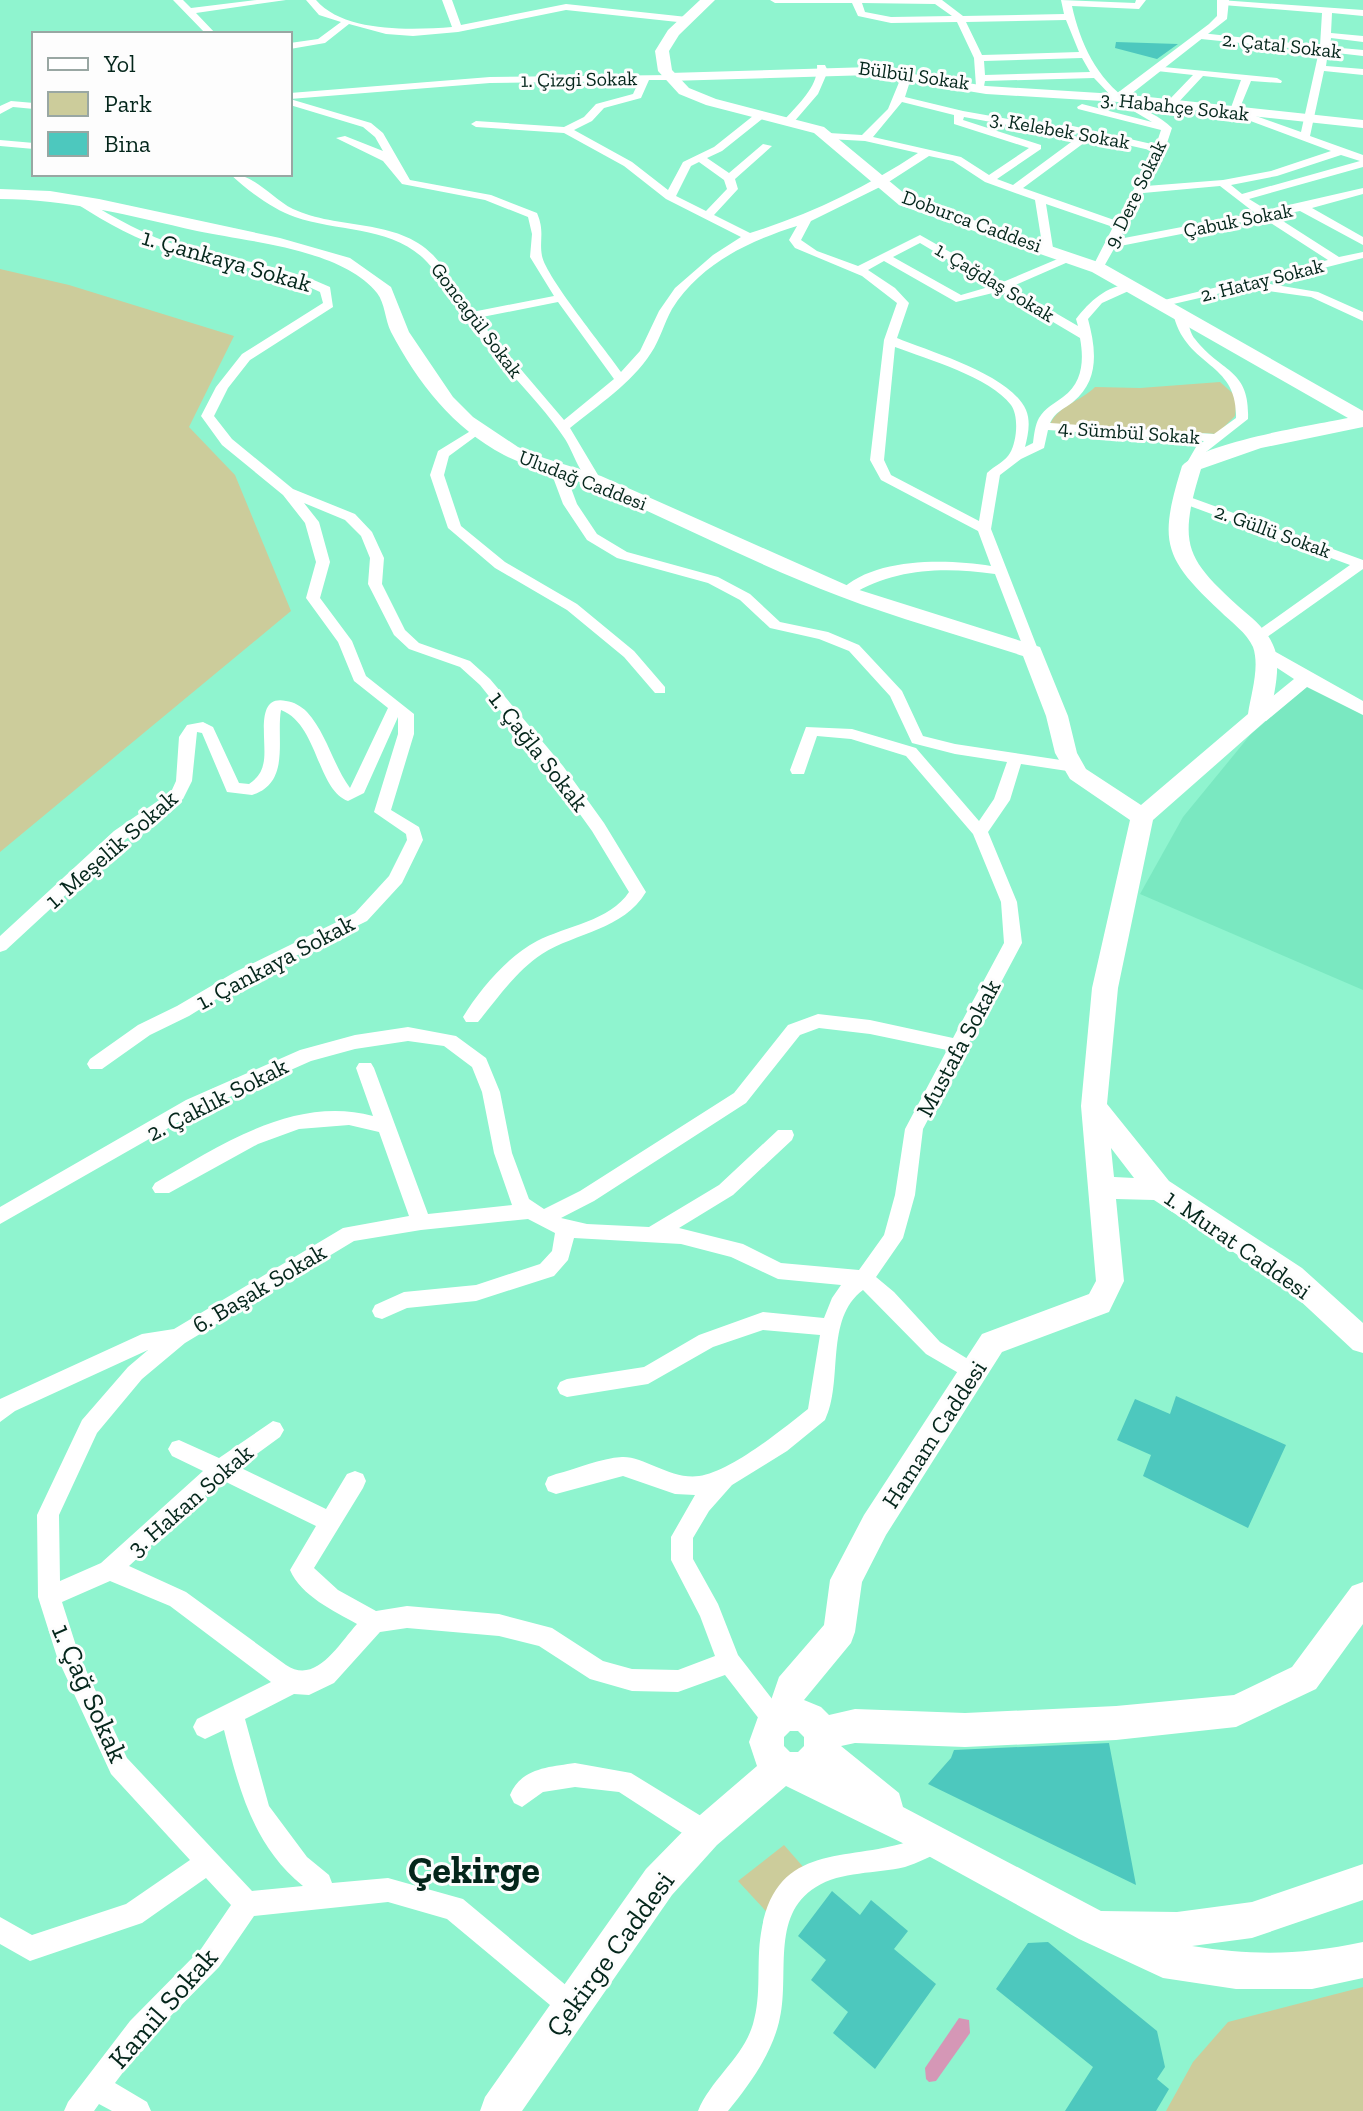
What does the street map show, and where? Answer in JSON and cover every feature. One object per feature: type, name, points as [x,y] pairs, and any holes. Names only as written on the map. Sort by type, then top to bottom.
[{"type":"main road","points":[[667,74],[662,51],[673,33],[708,0]]},
{"type":"main road","name":"Doburca Caddesi","points":[[667,74],[684,91],[711,102],[819,130],[905,202],[1047,248],[1098,268],[1363,420]]},
{"type":"main road","name":"Uludağ Caddesi","points":[[0,194],[30,193],[81,202],[331,256],[367,275],[388,294],[395,322],[428,381],[460,417],[502,447],[558,472],[594,480],[846,592],[1032,652]]},
{"type":"main road","points":[[1094,1106],[1105,988],[1142,817],[1259,717],[1262,645],[1184,565],[1177,549],[1177,530],[1192,466],[1224,451],[1268,439],[1363,420]]},
{"type":"main road","points":[[1032,652],[1078,774],[1142,817]]},
{"type":"main road","name":"Hamam Caddesi","points":[[779,1743],[791,1688],[839,1632],[846,1580],[875,1525],[992,1343],[1099,1303],[1110,1281],[1094,1106]]},
{"type":"main road","name":"1. Murat Caddesi","points":[[1094,1106],[1159,1189],[1292,1276],[1363,1341]]},
{"type":"main road","points":[[1101,1188],[1159,1189]]},
{"type":"main road","points":[[779,1743],[809,1766],[821,1743],[855,1726],[965,1730],[1116,1723],[1236,1711],[1304,1678],[1363,1597]]},
{"type":"main road","points":[[779,1743],[792,1715],[809,1720],[821,1743],[935,1841]]},
{"type":"main road","points":[[779,1743],[935,1841],[1092,1926],[1163,1960],[1236,1971],[1312,1971],[1363,1960]]},
{"type":"main road","name":"Çekirge Caddesi","points":[[499,2111],[659,1882],[705,1833],[735,1809],[779,1743]]},
{"type":"main road","points":[[1092,1926],[1177,1930],[1252,1920],[1363,1882]]},
{"type":"street","points":[[178,0],[209,32]]},
{"type":"street","points":[[190,11],[281,0]]},
{"type":"street","points":[[311,0],[322,13],[386,31],[413,33],[458,29],[564,3],[687,20]]},
{"type":"street","points":[[447,0],[458,29]]},
{"type":"street","points":[[775,0],[937,1],[959,17],[979,58],[975,94],[958,122],[1037,147],[989,180]]},
{"type":"street","points":[[1066,2],[1139,6],[1141,0]]},
{"type":"street","points":[[856,1],[861,14],[891,20],[1069,17]]},
{"type":"street","points":[[1119,98],[1223,17],[1223,1],[1363,13]]},
{"type":"street","name":"9. Dere Sokak","points":[[1066,2],[1069,17],[1097,75],[1119,98],[1152,115],[1167,128],[1160,149],[1098,268]]},
{"type":"street","points":[[1305,136],[1324,51],[1327,10]]},
{"type":"street","points":[[292,46],[319,44],[330,39],[347,21]]},
{"type":"street","points":[[1326,35],[1363,39]]},
{"type":"street","name":"2. Çatal Sokak","points":[[1201,36],[1363,53]]},
{"type":"street","points":[[979,58],[1087,55]]},
{"type":"street","name":"Bülbül Sokak","points":[[667,74],[872,66],[975,94]]},
{"type":"street","points":[[1157,68],[1277,81]]},
{"type":"street","points":[[1320,68],[1363,72]]},
{"type":"street","points":[[789,121],[813,94],[822,69]]},
{"type":"street","name":"Bülbül Sokak","points":[[822,69],[907,75],[975,94]]},
{"type":"street","points":[[1171,104],[1200,73]]},
{"type":"street","name":"1. Çizgi Sokak","points":[[292,99],[490,80],[667,74]]},
{"type":"street","points":[[865,138],[892,114],[901,99],[907,75]]},
{"type":"street","points":[[901,99],[975,94],[1097,75]]},
{"type":"street","points":[[566,130],[588,119],[600,106],[637,96],[646,77]]},
{"type":"street","points":[[1247,78],[1233,111],[1345,150],[1363,161]]},
{"type":"street","name":"3. Habahçe Sokak","points":[[975,94],[1083,102],[1119,98],[1363,124]]},
{"type":"street","name":"3. Kelebek Sokak","points":[[975,94],[1061,132],[1064,127],[1160,149]]},
{"type":"street","points":[[292,100],[367,125],[379,135],[393,163]]},
{"type":"street","points":[[1064,127],[1083,102],[1167,128]]},
{"type":"street","points":[[0,111],[11,104],[32,106]]},
{"type":"street","points":[[670,197],[687,164],[718,149],[762,114]]},
{"type":"street","points":[[476,124],[566,130],[628,164],[670,197],[749,237]]},
{"type":"street","points":[[1015,189],[1090,133]]},
{"type":"street","points":[[829,136],[865,138],[957,159],[989,180],[1120,226]]},
{"type":"street","points":[[341,138],[363,145],[393,163],[406,182],[488,196],[510,202],[533,215],[538,234],[536,257],[561,298],[621,380]]},
{"type":"street","points":[[0,143],[32,146]]},
{"type":"street","points":[[729,178],[767,146]]},
{"type":"street","points":[[1139,190],[1223,183],[1273,174],[1345,150]]},
{"type":"street","points":[[562,428],[621,380],[646,352],[665,311],[679,291],[717,257],[749,237],[806,219],[880,183],[929,151]]},
{"type":"street","points":[[701,159],[729,178],[733,189],[706,217]]},
{"type":"street","points":[[1240,198],[1284,188],[1363,161]]},
{"type":"street","name":"Goncagül Sokak","points":[[239,176],[252,183],[273,202],[296,214],[401,238],[417,247],[434,262],[469,316],[580,448],[594,480]]},
{"type":"street","points":[[1223,183],[1264,215],[1338,262]]},
{"type":"street","name":"Çabuk Sokak","points":[[1111,244],[1264,215],[1363,191]]},
{"type":"street","points":[[1040,198],[1047,248]]},
{"type":"street","name":"1. Çankaya Sokak","points":[[81,202],[136,235],[204,255],[266,266],[305,279],[326,290],[329,304],[246,357],[222,387],[207,416],[227,442],[288,492],[312,522],[323,562],[313,598],[345,641],[359,678],[406,714],[406,734],[382,812],[413,831],[415,840],[396,879],[361,917],[241,976],[144,1030],[96,1064]]},
{"type":"street","points":[[1302,207],[1363,242]]},
{"type":"street","points":[[806,219],[795,240],[799,246],[861,269],[890,287],[903,303],[890,340],[877,460],[886,477],[984,529]]},
{"type":"street","name":"1. Çağdaş Sokak","points":[[861,269],[920,238],[1086,336]]},
{"type":"street","name":"2. Hatay Sokak","points":[[1160,305],[1363,255]]},
{"type":"street","points":[[885,257],[960,299],[1003,286],[1071,257]]},
{"type":"street","points":[[1242,285],[1318,293],[1347,305],[1363,317]]},
{"type":"street","points":[[1032,652],[984,529],[994,473],[1016,456],[1039,445],[1050,411],[1073,396],[1083,382],[1089,359],[1082,319],[1090,307],[1109,294],[1129,287]]},
{"type":"street","points":[[469,316],[561,298]]},
{"type":"street","points":[[1180,317],[1188,340],[1235,380],[1245,397],[1242,419],[1201,450],[1192,466]]},
{"type":"street","points":[[890,340],[998,387],[1017,403],[1023,428],[1016,456]]},
{"type":"street","name":"4. Sümbül Sokak","points":[[1043,426],[1215,438]]},
{"type":"street","points":[[477,431],[443,454],[437,475],[455,528],[500,565],[572,607],[629,654],[660,690]]},
{"type":"street","name":"Mustafa Sokak","points":[[558,472],[570,504],[592,537],[622,555],[713,580],[745,597],[775,625],[823,635],[854,648],[897,694],[914,745],[980,832],[1009,902],[1013,943],[914,1129],[905,1195],[893,1238],[864,1279],[850,1289],[839,1304],[831,1327],[818,1414],[780,1444],[724,1478],[701,1504],[682,1537],[682,1560],[710,1612],[729,1662],[779,1743]]},
{"type":"street","name":"1. Çağla Sokak","points":[[288,492],[350,517],[367,535],[377,558],[375,584],[399,632],[414,646],[465,664],[485,682],[557,770],[598,827],[638,892],[635,900],[622,909],[540,947],[522,962],[472,1017]]},
{"type":"street","name":"2. Güllü Sokak","points":[[1184,499],[1362,564]]},
{"type":"street","points":[[1362,564],[1262,645],[1306,679],[1363,709]]},
{"type":"street","points":[[846,592],[861,581],[894,571],[963,565],[1000,571]]},
{"type":"street","points":[[1259,717],[1306,679]]},
{"type":"street","name":"1. Meşelik Sokak","points":[[0,946],[120,835],[177,795],[184,781],[187,737],[192,728],[208,730],[233,788],[252,790],[265,778],[273,760],[274,708],[277,704],[290,705],[308,722],[338,786],[348,796],[356,793],[396,706]]},
{"type":"street","points":[[798,770],[811,731],[852,734],[1074,767]]},
{"type":"street","points":[[980,832],[1002,800],[1016,757]]},
{"type":"street","points":[[538,1215],[587,1196],[740,1098],[794,1030],[818,1021],[870,1027],[959,1046]]},
{"type":"street","name":"2. Çaklık Sokak","points":[[0,1216],[193,1105],[306,1055],[355,1042],[408,1034],[450,1041],[480,1063],[491,1092],[507,1165],[521,1204],[538,1215]]},
{"type":"street","points":[[365,1068],[421,1222]]},
{"type":"street","points":[[162,1188],[227,1150],[288,1124],[348,1117],[385,1126]]},
{"type":"street","points":[[651,1235],[726,1190],[785,1135]]},
{"type":"street","points":[[538,1215],[566,1229],[681,1236],[736,1250],[778,1271],[864,1279],[887,1298],[933,1348],[974,1373]]},
{"type":"street","name":"6. Başak Sokak","points":[[0,1413],[8,1405],[149,1340],[178,1337],[350,1234],[421,1222],[538,1215]]},
{"type":"street","points":[[382,1311],[404,1300],[476,1293],[547,1270],[561,1254],[566,1229]]},
{"type":"street","points":[[567,1388],[648,1375],[706,1341],[763,1321],[831,1327]]},
{"type":"street","name":"1. Çağ Sokak","points":[[178,1337],[135,1373],[89,1427],[48,1515],[49,1597],[68,1657],[119,1766],[247,1904]]},
{"type":"street","name":"3. Hakan Sokak","points":[[49,1597],[109,1570],[220,1469],[273,1430]]},
{"type":"street","points":[[179,1449],[330,1522]]},
{"type":"street","points":[[556,1484],[623,1466],[675,1484],[698,1486],[724,1478]]},
{"type":"street","points":[[355,1481],[301,1570],[330,1597],[374,1622],[407,1617],[499,1625],[544,1636],[598,1671],[632,1680],[678,1681],[729,1662]]},
{"type":"street","name":"3. Hakan Sokak","points":[[109,1570],[177,1599],[264,1665],[293,1683]]},
{"type":"street","points":[[205,1727],[293,1683],[309,1684],[326,1675],[374,1622]]},
{"type":"street","points":[[232,1713],[260,1813],[298,1866],[320,1884],[324,1897]]},
{"type":"street","points":[[522,1795],[537,1781],[575,1775],[623,1781],[705,1833]]},
{"type":"street","points":[[711,2111],[737,2081],[766,2023],[772,1933],[779,1906],[798,1884],[825,1870],[910,1853],[935,1841]]},
{"type":"street","points":[[0,1930],[30,1948],[133,1914],[208,1862]]},
{"type":"street","points":[[247,1904],[388,1890],[454,1908],[571,2006]]},
{"type":"street","name":"Kamil Sokak","points":[[77,2111],[139,2030],[210,1958],[247,1904]]},
{"type":"street","points":[[96,2087],[138,2111]]},
{"type":"shaded area","points":[[1308,686],[1363,715],[1363,990],[1140,894],[1183,817],[1251,734]]},
{"type":"shaded area","points":[[959,2018],[969,2020],[970,2033],[936,2081],[929,2082],[925,2068]]},
{"type":"green space","points":[[0,269],[69,285],[234,336],[189,427],[235,475],[291,611],[0,852]]},
{"type":"green space","points":[[1220,382],[1237,397],[1235,416],[1217,434],[1050,424],[1065,407],[1095,387],[1140,388]]},
{"type":"green space","points":[[784,1845],[812,1877],[775,1921],[738,1881]]},
{"type":"green space","points":[[1363,1987],[1363,2111],[1166,2111],[1193,2062],[1228,2022]]},
{"type":"building","points":[[1116,42],[1178,44],[1157,59],[1115,48]]},
{"type":"building","points":[[1176,1396],[1286,1445],[1248,1528],[1143,1476],[1151,1455],[1117,1440],[1135,1399],[1170,1414]]},
{"type":"building","points":[[1109,1743],[1136,1885],[928,1784],[951,1758],[954,1750]]},
{"type":"building","points":[[832,1891],[860,1915],[871,1900],[908,1931],[894,1949],[936,1984],[875,2069],[833,2033],[848,2012],[811,1980],[826,1960],[798,1936]]},
{"type":"building","points":[[1048,1942],[1157,2031],[1165,2067],[1157,2079],[1169,2089],[1156,2111],[1065,2111],[1093,2067],[996,1989],[1028,1943]]},
{"type":"district","name":"Çekirge","points":[[474,1870]]}]
